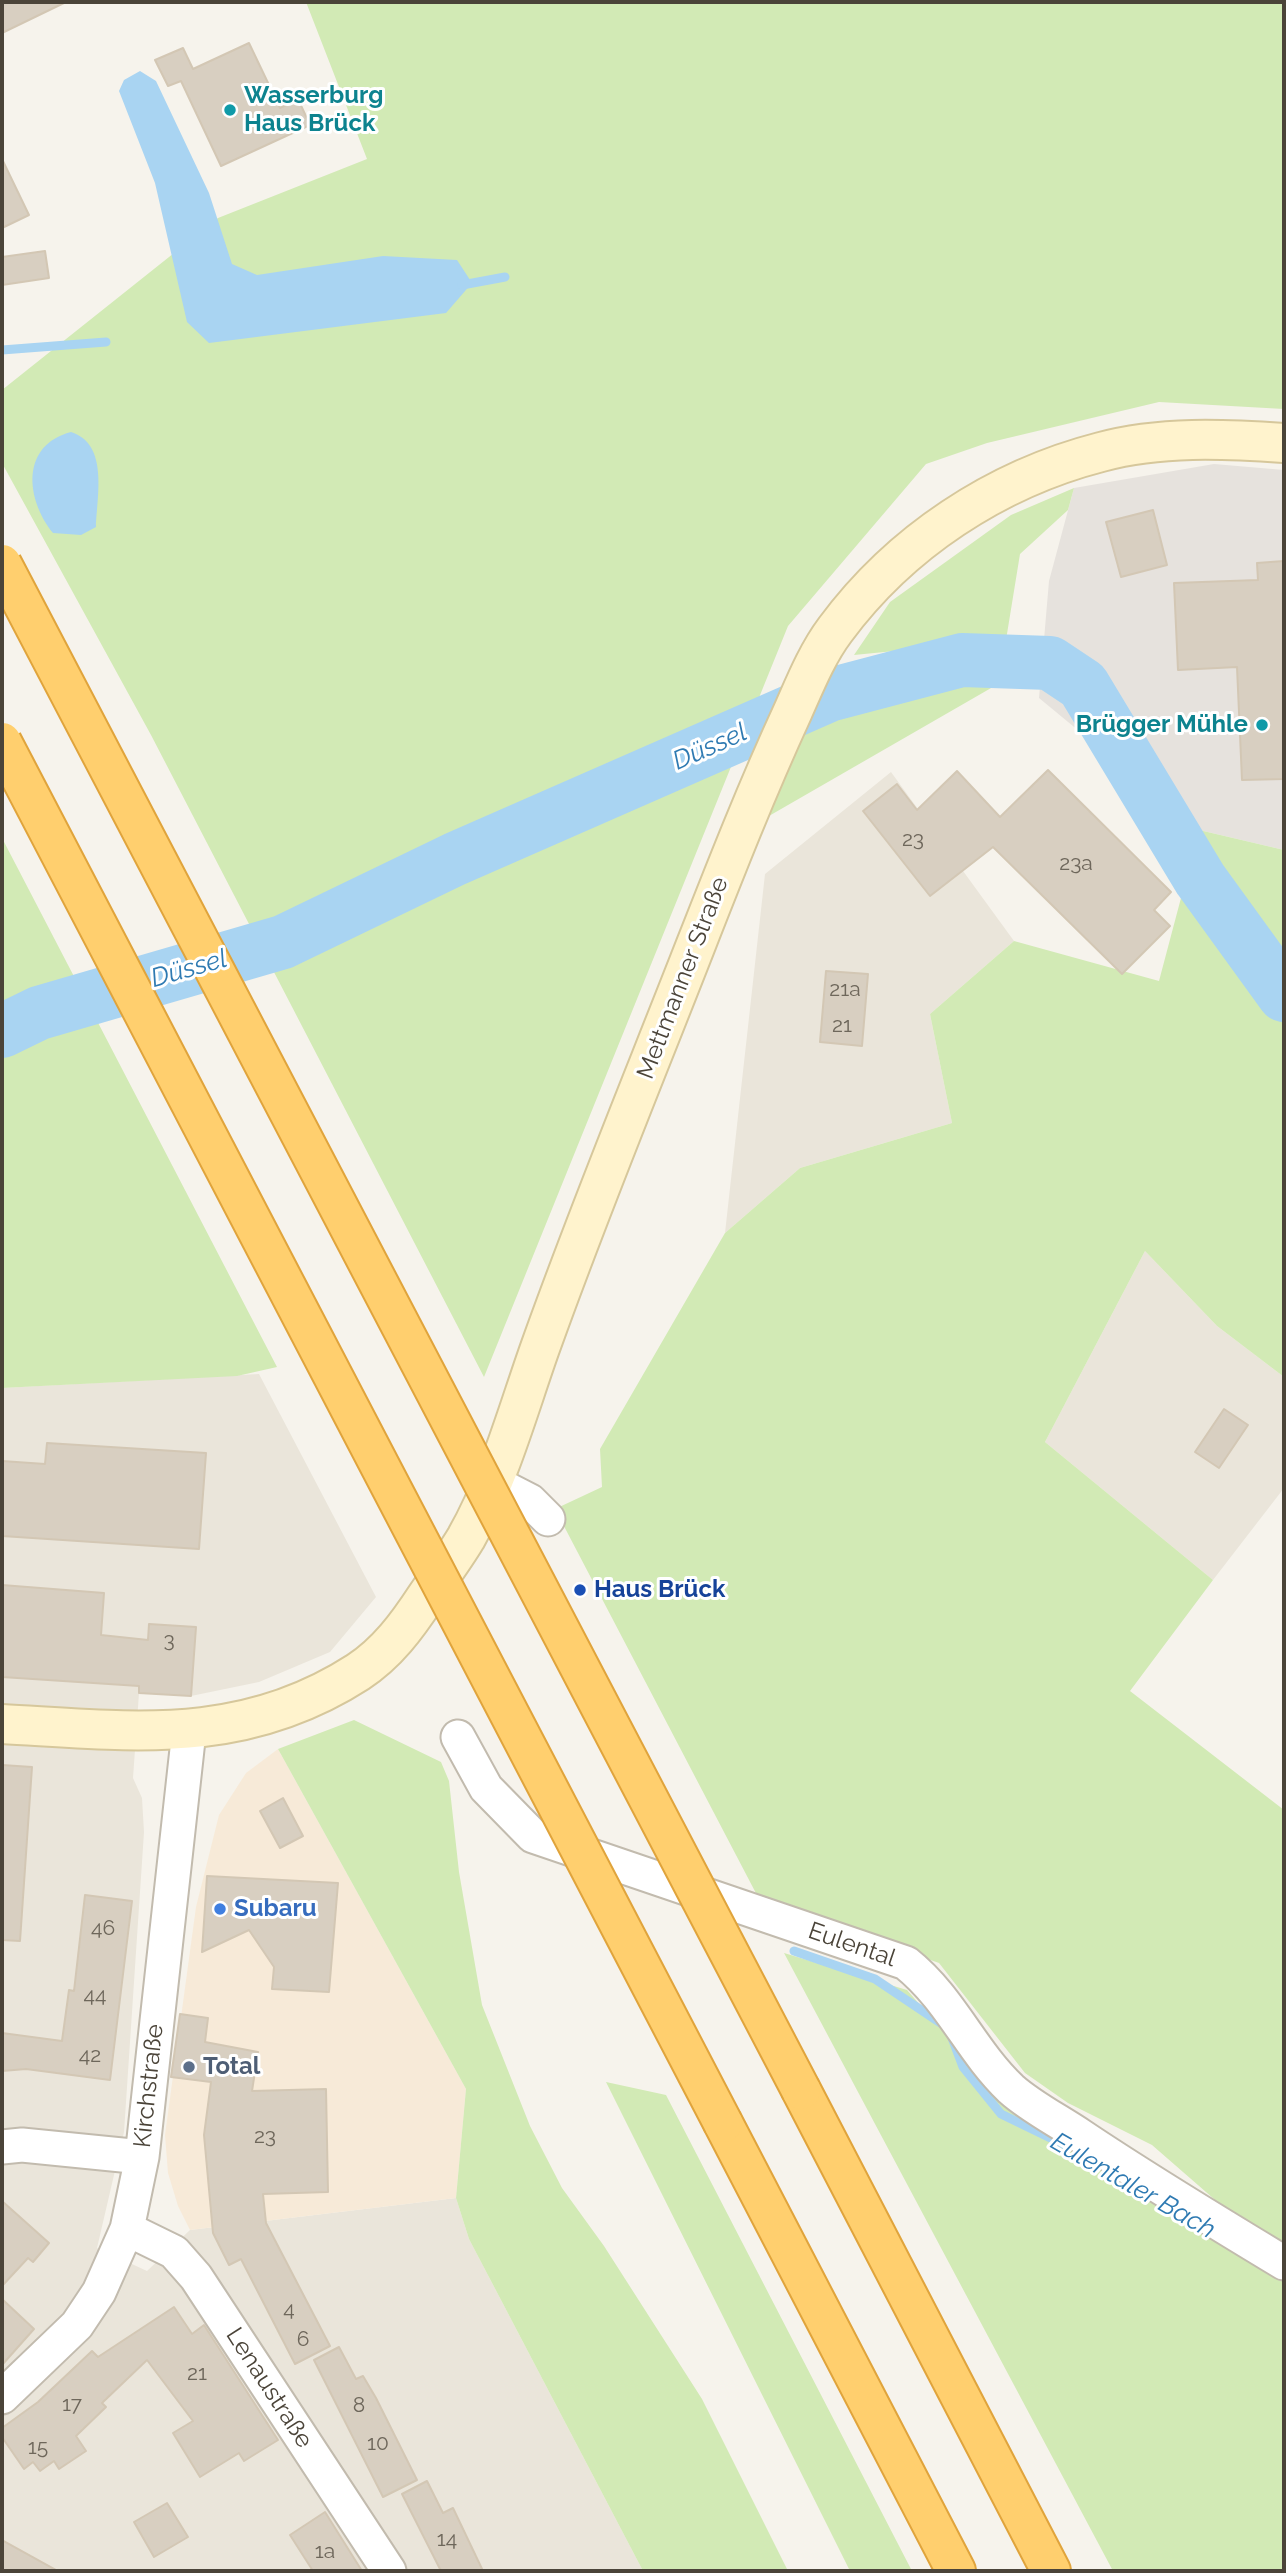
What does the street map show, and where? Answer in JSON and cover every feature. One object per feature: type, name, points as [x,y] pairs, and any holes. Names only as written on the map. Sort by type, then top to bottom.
[{"type":"highway","points":[[2,564],[1051,2571]]},
{"type":"highway","points":[[2,742],[956,2571]]},
{"type":"main road","name":"Mettmanner Straße","points":[[2,1724],[189,1731],[251,1721],[300,1701],[358,1671],[400,1636],[467,1536],[491,1481],[561,1291],[766,768],[833,631],[873,585],[910,550],[950,519],[1024,477],[1104,451],[1161,442],[1217,439],[1284,443]]},
{"type":"street","points":[[491,1481],[530,1501],[548,1519]]},
{"type":"street","name":"Kirchstraße","points":[[2,2397],[73,2330],[99,2292],[127,2229],[142,2157],[189,1731]]},
{"type":"street","name":"Eulental","points":[[458,1737],[486,1788],[533,1836],[906,1963],[928,1980],[949,2005],[985,2061],[1013,2090],[1131,2169],[1284,2263]]},
{"type":"street","points":[[2,2147],[22,2145],[142,2157]]},
{"type":"street","name":"Lenaustraße","points":[[127,2229],[174,2252],[196,2277],[389,2571]]},
{"type":"shaded area","points":[[1214,464],[1284,470],[1284,850],[1199,830],[1039,698],[1049,581],[1074,488]]},
{"type":"shaded area","points":[[891,772],[1014,941],[930,1014],[952,1123],[800,1168],[725,1233],[765,874]]},
{"type":"shaded area","points":[[1145,1251],[1217,1326],[1284,1377],[1284,1488],[1213,1580],[1045,1442]]},
{"type":"shaded area","points":[[259,1374],[376,1597],[330,1652],[259,1682],[191,1696],[139,1693],[133,1778],[142,1798],[144,1832],[124,2132],[97,2248],[147,2271],[190,2230],[456,2198],[469,2239],[643,2571],[2,2571],[2,1388]]},
{"type":"shaded area","points":[[278,1749],[466,2089],[456,2198],[190,2230],[178,2206],[168,2173],[165,2135],[196,1907],[219,1815],[246,1773]]},
{"type":"green space","points":[[306,2],[1284,2],[1284,409],[1159,402],[987,443],[926,464],[788,626],[484,1377],[151,735],[2,463],[2,390],[218,218],[367,159]]},
{"type":"green space","points":[[1074,488],[1068,510],[1020,554],[1006,640],[854,655],[890,602],[1011,515]]},
{"type":"green space","points":[[981,675],[1005,680],[762,820],[809,718]]},
{"type":"green space","points":[[1199,830],[1284,850],[1284,1377],[1217,1326],[1145,1251],[1045,1442],[1213,1580],[1130,1691],[1284,1810],[1284,2571],[1113,2571],[784,1953],[907,1990],[1025,2125],[1088,2150],[1193,2226],[1214,2199],[1152,2145],[1068,2103],[1025,2073],[939,1963],[759,1899],[555,1509],[602,1487],[600,1449],[725,1233],[800,1168],[952,1123],[930,1014],[1014,941],[1159,981]]},
{"type":"green space","points":[[2,838],[277,1367],[237,1376],[2,1388]]},
{"type":"green space","points":[[354,1720],[441,1762],[449,1781],[459,1872],[482,2005],[530,2126],[562,2188],[604,2246],[702,2399],[788,2571],[643,2571],[469,2239],[456,2198],[466,2089],[278,1749]]},
{"type":"green space","points":[[606,2082],[666,2095],[912,2571],[850,2571]]},
{"type":"water","points":[[140,71],[156,81],[209,193],[232,264],[257,275],[383,256],[457,260],[472,283],[446,313],[209,343],[187,322],[155,183],[119,91],[124,80]]},
{"type":"water","points":[[71,432],[83,438],[91,448],[98,472],[96,527],[81,535],[53,533],[37,504],[33,489],[36,460],[43,448]]},
{"type":"water","points":[[31,988],[55,1016],[2,1041],[2,1005]]},
{"type":"building","points":[[2,2],[66,2],[2,33]]},
{"type":"building","points":[[249,43],[280,108],[298,99],[310,125],[221,166],[181,81],[168,86],[155,60],[183,48],[193,69]]},
{"type":"building","points":[[2,159],[29,215],[2,228]]},
{"type":"building","points":[[45,251],[49,278],[2,285],[2,257]]},
{"type":"building","points":[[1153,510],[1167,565],[1121,577],[1106,522]]},
{"type":"building","name":"Brügger Mühle","points":[[1284,561],[1284,779],[1242,780],[1237,667],[1178,670],[1174,583],[1258,580],[1257,563]]},
{"type":"building","points":[[1048,770],[1171,892],[1154,910],[1170,926],[1122,974],[993,847],[930,896],[863,811],[897,784],[917,810],[957,771],[1000,817]]},
{"type":"building","points":[[826,971],[868,974],[862,1046],[820,1042]]},
{"type":"building","points":[[1224,1409],[1248,1425],[1219,1468],[1195,1452]]},
{"type":"building","points":[[47,1443],[206,1453],[199,1549],[2,1536],[2,1461],[45,1464]]},
{"type":"building","points":[[2,1585],[104,1593],[101,1635],[148,1640],[149,1624],[196,1627],[191,1696],[139,1693],[139,1686],[2,1677]]},
{"type":"building","points":[[2,1765],[32,1767],[20,1941],[2,1940]]},
{"type":"building","points":[[283,1798],[303,1836],[280,1848],[260,1811]]},
{"type":"building","points":[[207,1876],[338,1883],[329,1992],[272,1989],[274,1967],[249,1930],[202,1952]]},
{"type":"building","points":[[85,1895],[132,1901],[110,2080],[26,2069],[2,2071],[2,2033],[62,2041],[69,1990],[74,1991]]},
{"type":"building","points":[[180,2014],[208,2018],[205,2042],[258,2052],[252,2091],[326,2089],[328,2192],[263,2194],[266,2223],[330,2346],[295,2364],[241,2259],[229,2265],[213,2233],[204,2135],[211,2082],[171,2077]]},
{"type":"building","points":[[2,2201],[49,2243],[33,2262],[28,2258],[2,2286]]},
{"type":"building","points":[[2,2299],[34,2329],[2,2365]]},
{"type":"building","points":[[174,2307],[192,2334],[204,2325],[278,2440],[244,2461],[239,2453],[200,2477],[173,2433],[193,2421],[147,2360],[102,2403],[106,2407],[76,2436],[86,2451],[59,2469],[54,2461],[40,2471],[33,2462],[24,2469],[2,2437],[2,2428],[38,2402],[92,2351],[98,2357]]},
{"type":"building","points":[[339,2347],[356,2379],[363,2376],[376,2398],[417,2480],[383,2497],[314,2360]]},
{"type":"building","points":[[427,2481],[443,2513],[453,2508],[483,2571],[441,2571],[402,2494]]},
{"type":"building","points":[[167,2503],[188,2537],[154,2557],[134,2522]]},
{"type":"building","points":[[325,2512],[362,2571],[313,2571],[290,2535]]},
{"type":"building","points":[[2,2540],[58,2571],[2,2571]]},
{"type":"waterway","points":[[462,285],[505,277]]},
{"type":"waterway","points":[[2,350],[106,342]]},
{"type":"waterway","name":"Düssel","points":[[2,1031],[39,1013],[283,942],[455,859],[829,695],[962,660],[1050,663],[1083,685],[1200,879],[1284,995]]},
{"type":"waterway","name":"Eulentaler Bach","points":[[794,1951],[875,1979],[945,2026]]},
{"type":"waterway","name":"Eulentaler Bach","points":[[952,2038],[963,2067],[1001,2114],[1069,2147]]},
{"type":"place","name":"Wasserburg Haus Brück","points":[[230,110]]},
{"type":"place","name":"Brügger Mühle","points":[[1262,725]]},
{"type":"place","name":"Haus Brück","points":[[580,1590]]},
{"type":"place","name":"Subaru","points":[[220,1909]]},
{"type":"place","name":"Total","points":[[189,2067]]}]
